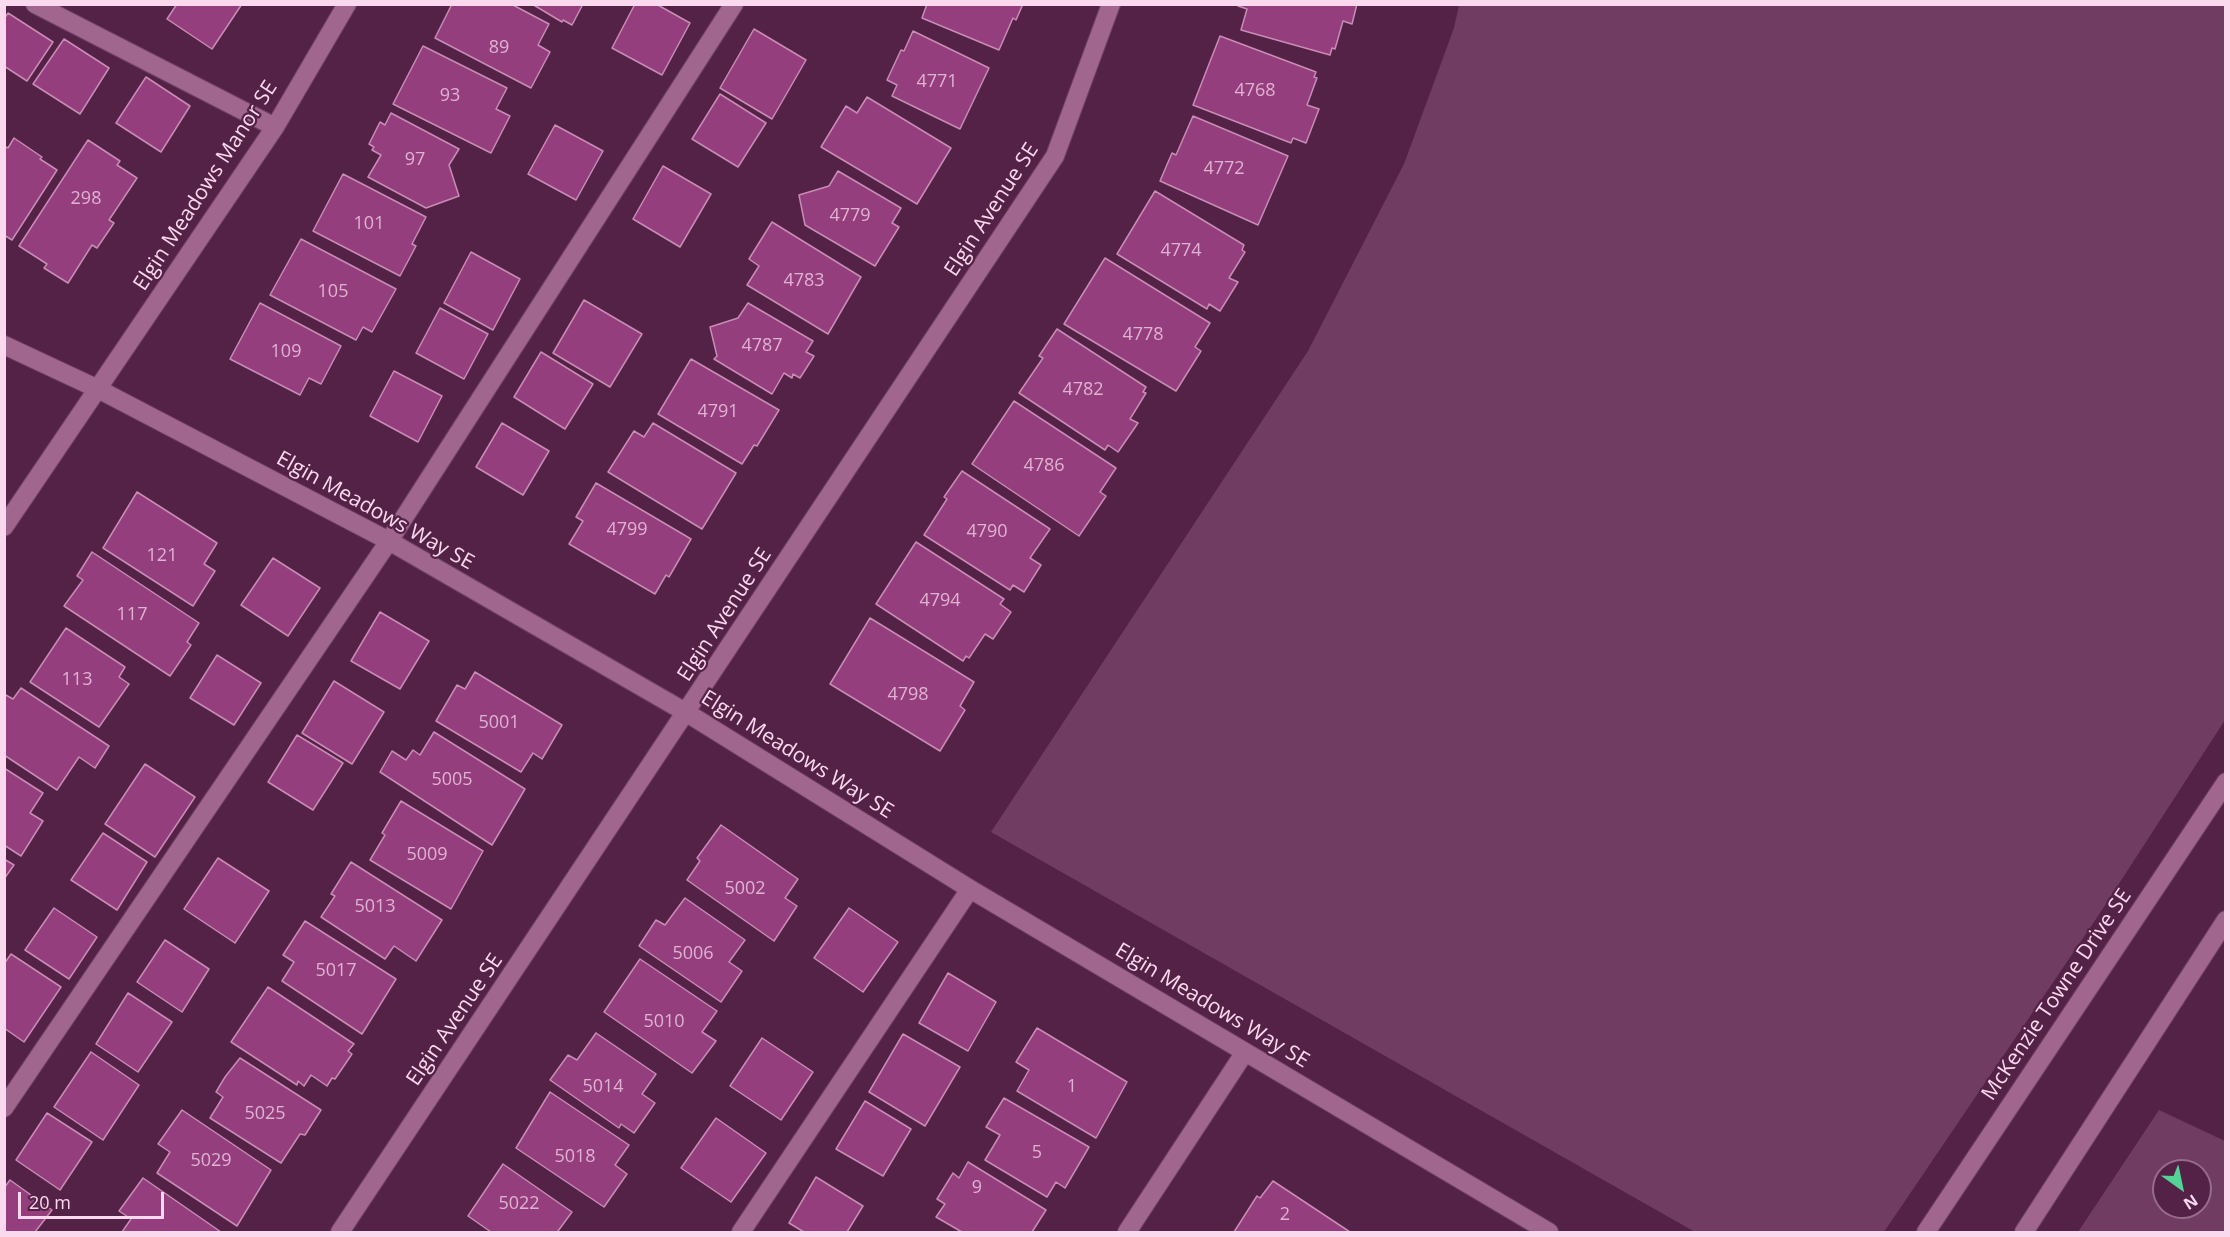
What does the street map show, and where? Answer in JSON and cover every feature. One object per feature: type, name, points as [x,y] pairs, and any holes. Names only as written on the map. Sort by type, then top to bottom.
[{"type":"street","points":[[35,4],[275,127]]},
{"type":"street","name":"Elgin Meadows Manor SE","points":[[4,527],[275,127],[347,4]]},
{"type":"street","points":[[4,1108],[389,542],[734,4]]},
{"type":"street","name":"Elgin Avenue SE","points":[[340,1233],[1055,156],[1111,4]]},
{"type":"street","name":"Elgin Meadows Way SE","points":[[4,345],[98,389],[389,542],[687,713],[970,889],[1540,1230]]},
{"type":"street","name":"McKenzie Towne Drive SE","points":[[1926,1233],[2226,782]]},
{"type":"street","points":[[741,1233],[970,889]]},
{"type":"street","points":[[2024,1233],[2226,920]]},
{"type":"street","points":[[1127,1233],[1245,1052]]},
{"type":"shaded area","points":[[1459,5],[2225,5],[2225,720],[2098,916],[1884,1232],[1695,1232],[991,832],[1308,351],[1404,164],[1454,28]]},
{"type":"shaded area","points":[[2159,1110],[2225,1141],[2225,1232],[2078,1232]]},
{"type":"building","points":[[177,4],[242,4],[212,49],[167,19]]},
{"type":"building","points":[[452,4],[511,4],[549,24],[538,45],[550,52],[531,88],[435,38]]},
{"type":"building","points":[[532,4],[583,4],[572,25],[563,20],[562,22]]},
{"type":"building","points":[[635,4],[656,4],[690,23],[662,75],[612,48]]},
{"type":"building","points":[[927,4],[1023,4],[1016,20],[1013,18],[999,50],[922,18]]},
{"type":"building","points":[[1239,4],[1357,4],[1352,24],[1343,21],[1335,49],[1332,48],[1330,55],[1241,30],[1247,9],[1238,6]]},
{"type":"building","points":[[8,13],[53,42],[27,81],[4,66],[4,19]]},
{"type":"building","points":[[754,29],[806,60],[772,119],[720,88]]},
{"type":"building","points":[[913,31],[989,68],[960,129],[892,96],[897,85],[887,80]]},
{"type":"building","points":[[1220,36],[1316,72],[1314,77],[1317,78],[1307,105],[1319,109],[1306,143],[1293,138],[1291,143],[1193,105]]},
{"type":"building","points":[[64,39],[109,68],[80,114],[33,84]]},
{"type":"building","points":[[423,46],[507,88],[496,109],[510,116],[491,153],[393,104]]},
{"type":"building","points":[[146,77],[190,106],[161,152],[116,123]]},
{"type":"building","points":[[720,94],[766,123],[738,167],[692,139]]},
{"type":"building","points":[[867,97],[951,148],[917,204],[821,147],[846,106],[857,113]]},
{"type":"building","points":[[391,113],[459,149],[449,165],[459,196],[426,208],[368,177],[381,155],[372,150],[374,147],[369,144],[380,122],[385,125]]},
{"type":"building","points":[[1193,116],[1288,156],[1258,225],[1160,181],[1172,153],[1176,155]]},
{"type":"building","points":[[555,125],[603,151],[576,200],[528,174]]},
{"type":"building","points":[[14,138],[57,170],[12,240],[4,235],[4,146],[8,148]]},
{"type":"building","points":[[88,140],[120,161],[117,165],[137,178],[109,220],[114,223],[97,248],[92,245],[68,283],[44,268],[47,264],[19,246]]},
{"type":"building","points":[[663,166],[711,194],[680,247],[633,219]]},
{"type":"building","points":[[838,171],[901,208],[892,223],[899,227],[875,266],[805,225],[799,195],[829,186]]},
{"type":"building","points":[[343,174],[426,217],[412,244],[416,246],[400,276],[313,231]]},
{"type":"building","points":[[1155,191],[1244,245],[1242,250],[1245,252],[1229,278],[1238,282],[1220,311],[1209,304],[1207,309],[1117,254]]},
{"type":"building","points":[[772,222],[861,277],[828,334],[747,285],[759,266],[749,259]]},
{"type":"building","points":[[301,239],[396,289],[372,332],[363,327],[356,340],[270,295]]},
{"type":"building","points":[[471,252],[520,279],[493,330],[444,303]]},
{"type":"building","points":[[1105,258],[1210,323],[1195,347],[1201,351],[1176,391],[1064,324]]},
{"type":"building","points":[[584,300],[642,334],[610,387],[553,353]]},
{"type":"building","points":[[260,303],[341,346],[321,384],[309,378],[300,395],[230,359]]},
{"type":"building","points":[[748,303],[813,341],[806,352],[814,356],[800,378],[793,374],[792,378],[784,373],[772,394],[714,359],[717,356],[710,327],[738,318]]},
{"type":"building","points":[[440,308],[488,334],[464,379],[416,353]]},
{"type":"building","points":[[1057,329],[1146,387],[1143,392],[1146,393],[1130,419],[1138,423],[1118,452],[1108,445],[1105,450],[1019,393],[1043,358],[1039,356]]},
{"type":"building","points":[[541,352],[593,384],[565,429],[514,397]]},
{"type":"building","points":[[691,359],[779,410],[757,446],[754,445],[742,464],[658,414]]},
{"type":"building","points":[[394,371],[442,396],[418,442],[370,416]]},
{"type":"building","points":[[1014,401],[1116,468],[1100,492],[1106,496],[1079,536],[972,464]]},
{"type":"building","points":[[502,423],[549,451],[523,495],[476,467]]},
{"type":"building","points":[[653,423],[736,473],[702,529],[608,472],[634,431],[644,437]]},
{"type":"building","points":[[962,471],[1050,529],[1030,558],[1041,565],[1024,592],[1013,585],[1010,590],[924,535],[947,499],[944,497]]},
{"type":"building","points":[[596,483],[691,539],[669,577],[666,575],[655,594],[569,544],[583,521],[576,517]]},
{"type":"building","points":[[137,492],[217,543],[204,564],[215,571],[193,606],[103,548]]},
{"type":"building","points":[[916,542],[1004,599],[1000,604],[1011,612],[993,639],[985,634],[969,658],[966,656],[963,661],[876,604]]},
{"type":"building","points":[[92,552],[199,623],[187,642],[191,645],[170,676],[64,606],[83,580],[77,576]]},
{"type":"building","points":[[273,558],[320,588],[288,636],[241,605]]},
{"type":"building","points":[[380,612],[429,641],[400,689],[351,661]]},
{"type":"building","points":[[870,618],[974,682],[960,706],[965,710],[940,751],[830,684]]},
{"type":"building","points":[[66,628],[125,667],[119,677],[129,684],[99,727],[30,682]]},
{"type":"building","points":[[217,655],[261,683],[234,725],[190,698]]},
{"type":"building","points":[[475,672],[562,725],[542,759],[533,753],[521,772],[436,721],[457,685],[465,689]]},
{"type":"building","points":[[334,681],[384,712],[352,764],[302,733]]},
{"type":"building","points":[[21,688],[109,746],[95,768],[79,757],[57,790],[4,755],[4,694],[13,699]]},
{"type":"building","points":[[434,732],[525,789],[492,845],[380,772],[392,751],[406,760],[413,750],[420,755]]},
{"type":"building","points":[[297,735],[343,763],[313,810],[268,782]]},
{"type":"building","points":[[145,764],[195,797],[155,857],[105,824]]},
{"type":"building","points":[[4,768],[43,793],[30,813],[43,821],[21,856],[4,845]]},
{"type":"building","points":[[401,801],[483,851],[451,909],[370,860],[385,835],[382,833]]},
{"type":"building","points":[[721,825],[798,879],[785,898],[797,906],[774,941],[687,880],[700,861],[697,858]]},
{"type":"building","points":[[103,833],[147,862],[117,910],[71,880]]},
{"type":"building","points":[[218,858],[269,891],[235,943],[184,909]]},
{"type":"building","points":[[4,859],[14,865],[4,879]]},
{"type":"building","points":[[351,862],[442,920],[416,961],[394,946],[385,959],[321,917],[335,896],[331,894]]},
{"type":"building","points":[[685,898],[745,940],[729,962],[742,971],[721,1002],[639,946],[656,920],[665,925]]},
{"type":"building","points":[[54,908],[97,937],[69,979],[25,950]]},
{"type":"building","points":[[849,908],[898,942],[863,992],[814,958]]},
{"type":"building","points":[[305,921],[396,979],[362,1034],[282,981],[294,962],[283,955]]},
{"type":"building","points":[[165,940],[209,969],[182,1012],[137,982]]},
{"type":"building","points":[[11,954],[61,987],[24,1042],[4,1028],[4,964]]},
{"type":"building","points":[[640,959],[717,1011],[702,1032],[716,1041],[692,1073],[604,1012]]},
{"type":"building","points":[[948,973],[996,1002],[968,1051],[919,1023]]},
{"type":"building","points":[[268,987],[354,1044],[348,1051],[352,1054],[335,1079],[332,1078],[327,1086],[311,1075],[304,1086],[298,1081],[297,1085],[231,1042]]},
{"type":"building","points":[[128,993],[172,1022],[138,1072],[96,1044]]},
{"type":"building","points":[[1037,1028],[1127,1082],[1096,1138],[1017,1091],[1029,1070],[1016,1062]]},
{"type":"building","points":[[596,1033],[656,1074],[642,1094],[655,1103],[634,1133],[621,1124],[619,1128],[550,1080],[568,1055],[577,1060]]},
{"type":"building","points":[[903,1034],[960,1067],[925,1126],[869,1092]]},
{"type":"building","points":[[762,1038],[813,1072],[781,1120],[730,1086]]},
{"type":"building","points":[[91,1052],[139,1085],[103,1140],[54,1107]]},
{"type":"building","points":[[240,1058],[321,1110],[305,1135],[300,1134],[281,1163],[210,1118],[223,1097],[216,1092]]},
{"type":"building","points":[[550,1092],[629,1145],[615,1165],[627,1174],[604,1207],[516,1148]]},
{"type":"building","points":[[1004,1098],[1089,1147],[1065,1188],[1056,1182],[1047,1197],[985,1160],[1000,1135],[986,1127]]},
{"type":"building","points":[[865,1101],[911,1129],[883,1176],[836,1149]]},
{"type":"building","points":[[182,1110],[271,1170],[237,1226],[157,1173],[170,1152],[158,1144]]},
{"type":"building","points":[[47,1113],[92,1142],[60,1190],[16,1160]]},
{"type":"building","points":[[716,1118],[766,1153],[731,1202],[681,1168]]},
{"type":"building","points":[[968,1162],[1046,1210],[1032,1232],[962,1232],[936,1217],[945,1204],[937,1199],[953,1173],[959,1178]]},
{"type":"building","points":[[503,1164],[572,1212],[558,1231],[560,1232],[491,1232],[468,1216]]},
{"type":"building","points":[[816,1177],[863,1206],[847,1232],[804,1232],[789,1223]]},
{"type":"building","points":[[143,1178],[221,1232],[122,1232],[131,1219],[119,1211]]},
{"type":"building","points":[[10,1180],[52,1210],[35,1232],[4,1232],[4,1188]]},
{"type":"building","points":[[1273,1181],[1350,1232],[1234,1232],[1257,1196],[1260,1198]]}]
